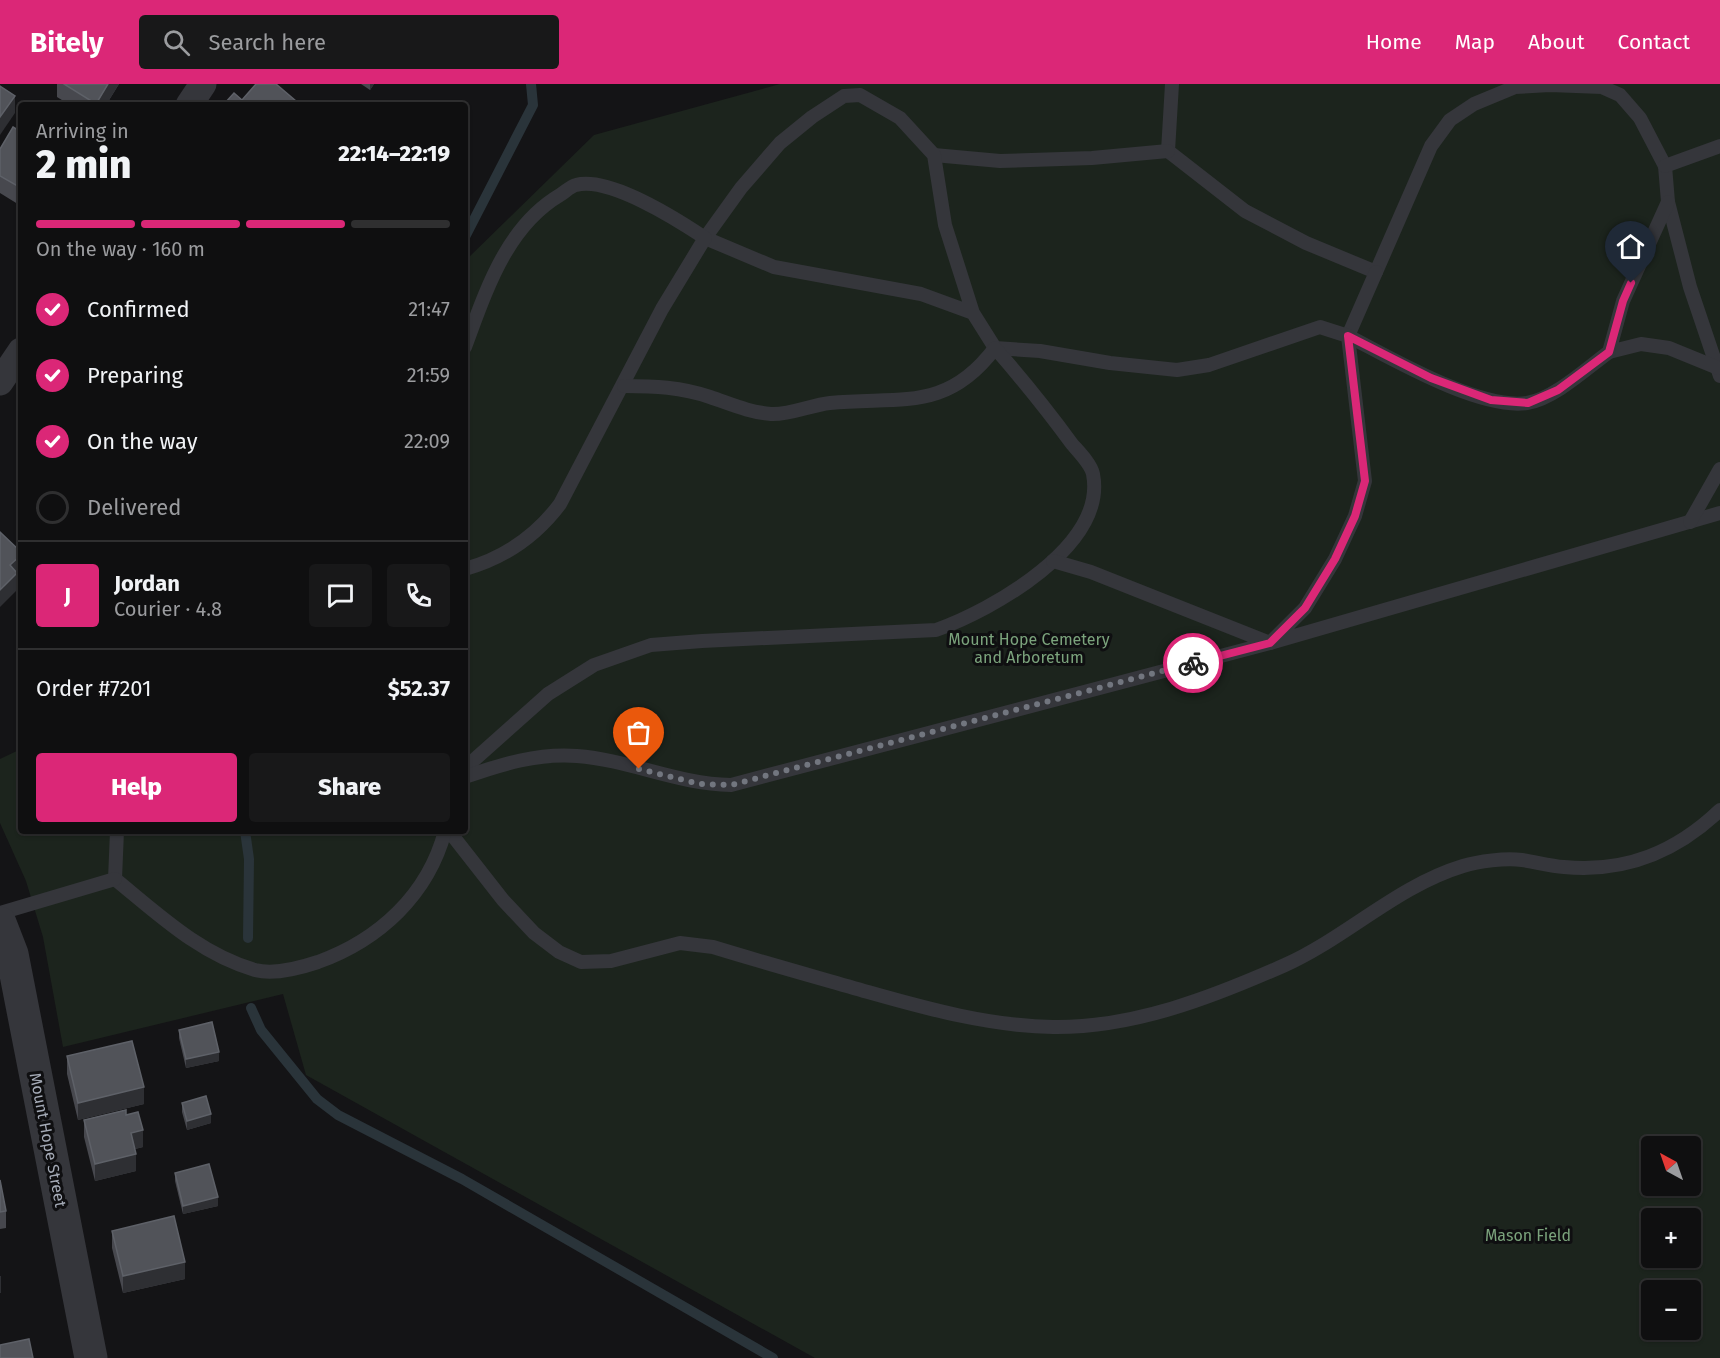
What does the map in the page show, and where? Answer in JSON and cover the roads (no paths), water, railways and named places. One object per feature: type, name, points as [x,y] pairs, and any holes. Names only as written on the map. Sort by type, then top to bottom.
[{"type":"street","points":[[191,102],[203,84]]},
{"type":"street","points":[[0,382],[18,355]]},
{"type":"street","name":"Mount Hope Street","points":[[0,923],[12,954],[91,1358]]},
{"type":"lane","points":[[1168,151],[1172,84]]},
{"type":"lane","points":[[1270,643],[1305,608],[1323,579],[1355,516],[1365,481],[1348,336],[1431,146],[1450,120],[1474,104],[1515,87],[1550,85],[1602,87],[1620,95],[1640,118],[1665,166],[1668,202],[1690,287],[1719,372]]},
{"type":"lane","points":[[468,568],[522,544],[548,521],[560,504],[624,386],[662,309],[705,238],[741,188],[780,143],[812,117],[844,96],[860,95],[900,118],[934,155],[945,225],[973,313],[995,348],[1039,399],[1093,472],[1093,501],[1081,530],[1053,561],[997,602],[968,619],[936,630],[661,644],[594,665],[548,694],[468,765]]},
{"type":"lane","points":[[1665,166],[1720,146]]},
{"type":"lane","points":[[934,155],[1000,161],[1168,151],[1245,211],[1306,243],[1376,272]]},
{"type":"lane","points":[[468,340],[505,250],[549,201],[576,185],[603,186],[663,210],[705,238],[774,267],[921,294],[973,313]]},
{"type":"lane","points":[[1609,352],[1623,301],[1668,202]]},
{"type":"lane","points":[[995,348],[1040,351],[1110,363],[1177,370],[1209,365],[1320,327],[1348,336],[1431,378],[1491,400],[1528,403],[1558,390],[1609,352],[1641,344],[1669,348],[1719,372]]},
{"type":"lane","points":[[624,386],[668,386],[710,397],[740,409],[774,414],[830,403],[894,401],[943,393],[983,364],[995,348]]},
{"type":"lane","points":[[1690,522],[1720,469]]},
{"type":"lane","points":[[468,776],[508,762],[542,756],[578,756],[700,784],[731,785],[1270,643],[1720,513]]},
{"type":"lane","points":[[1053,561],[1146,593],[1270,643]]},
{"type":"lane","points":[[449,834],[503,900],[534,933],[559,952],[581,962],[611,961],[680,943],[713,947],[875,994],[971,1018],[1054,1027],[1131,1019],[1218,995],[1305,956],[1426,880],[1466,865],[1519,860],[1564,867],[1609,868],[1649,858],[1696,833],[1720,810]]},
{"type":"lane","points":[[115,879],[117,834]]},
{"type":"lane","points":[[115,879],[209,952],[258,970],[299,969],[344,952],[374,934],[406,904],[431,871],[446,834]]},
{"type":"lane","points":[[0,913],[115,879]]},
{"type":"waterway","points":[[468,231],[533,105],[531,84]]},
{"type":"waterway","points":[[245,834],[249,859],[248,938]]},
{"type":"waterway","points":[[251,1008],[261,1030],[317,1099],[338,1115],[462,1179],[773,1358]]},
{"type":"park label","name":"Mount Hope Cemetery and Arboretum","points":[[1029,648]]},
{"type":"park label","name":"Mason Field","points":[[1528,1235]]}]
